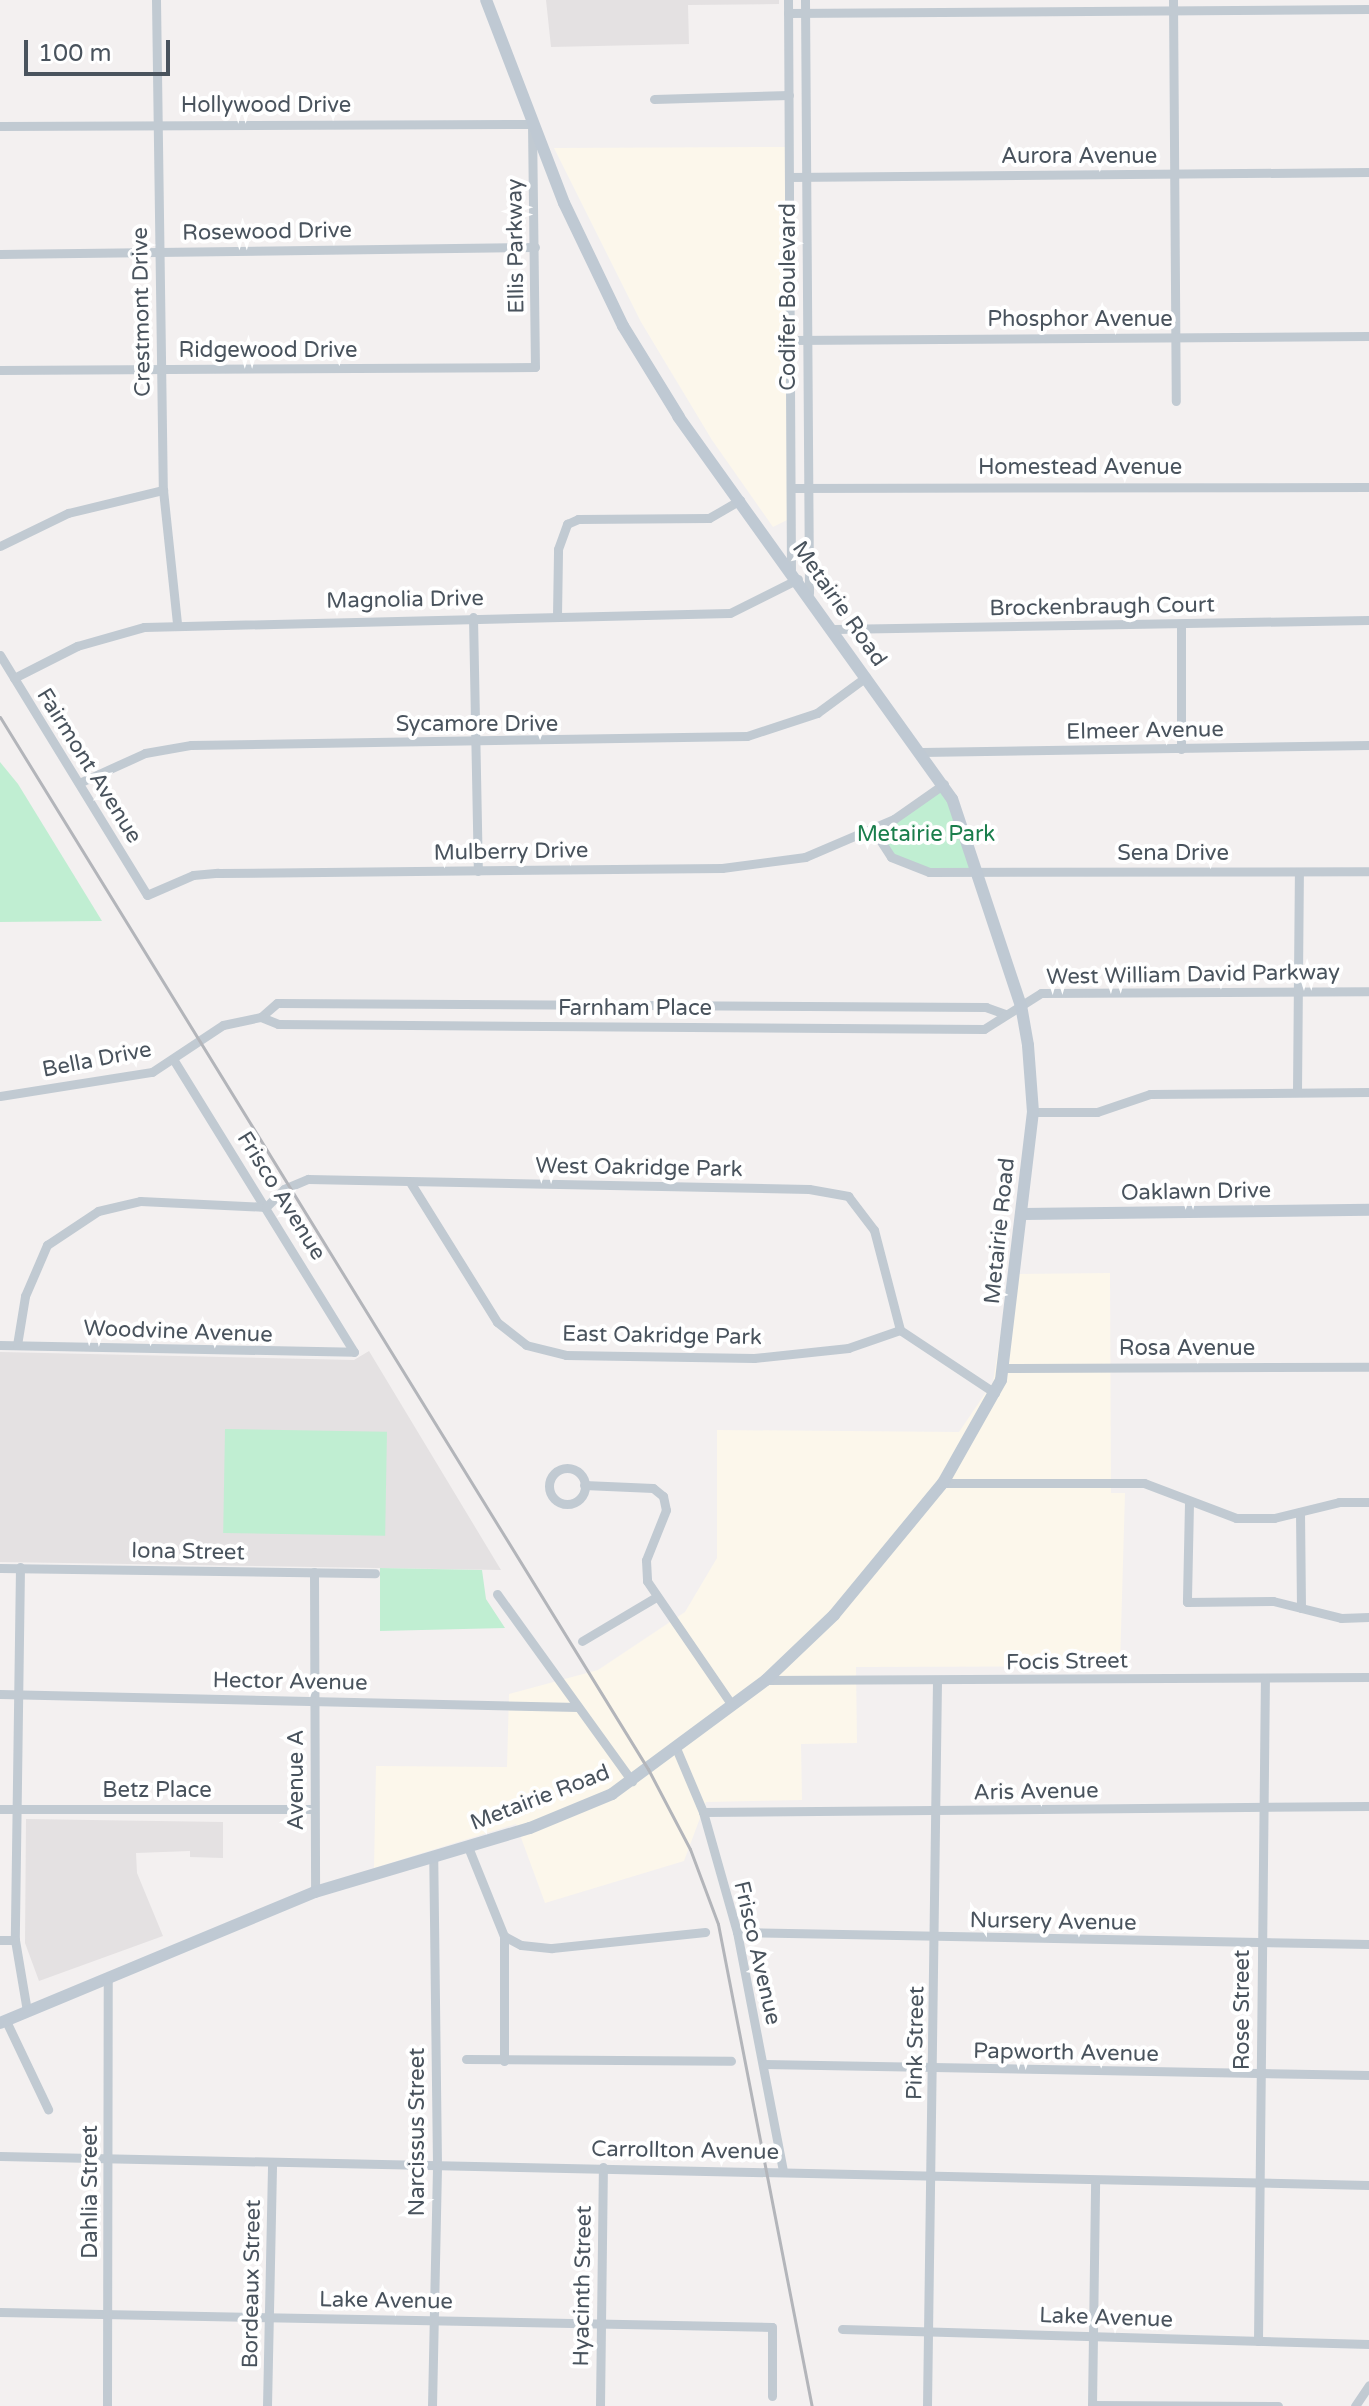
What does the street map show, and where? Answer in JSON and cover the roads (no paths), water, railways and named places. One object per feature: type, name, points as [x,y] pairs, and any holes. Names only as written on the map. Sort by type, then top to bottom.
[{"type":"main road","name":"Metairie Road","points":[[3,2022],[315,1892],[530,1828],[632,1781],[766,1680],[834,1615],[943,1483],[995,1393],[1004,1368],[1033,1112],[1021,1006],[978,872],[944,784],[679,417],[623,326],[532,124],[486,0]]},
{"type":"main road","name":"Oaklawn Drive","points":[[1023,1214],[1369,1210]]},
{"type":"street","name":"Crestmont Drive","points":[[156,0],[163,490],[177,623]]},
{"type":"street","name":"Codifer Boulevard","points":[[788,0],[794,574]]},
{"type":"street","name":"Codifer Boulevard","points":[[805,0],[809,593]]},
{"type":"street","points":[[788,13],[1173,5],[1369,9]]},
{"type":"street","points":[[1173,5],[1176,401]]},
{"type":"street","points":[[654,99],[789,95]]},
{"type":"street","name":"Hollywood Drive","points":[[0,126],[157,123],[532,124]]},
{"type":"street","name":"Ellis Parkway","points":[[532,124],[535,367]]},
{"type":"street","name":"Aurora Avenue","points":[[789,177],[1369,172]]},
{"type":"street","name":"Rosewood Drive","points":[[0,254],[535,247]]},
{"type":"street","name":"Phosphor Avenue","points":[[791,340],[1369,336]]},
{"type":"street","name":"Ridgewood Drive","points":[[0,370],[535,367]]},
{"type":"street","name":"Homestead Avenue","points":[[791,488],[1369,487]]},
{"type":"street","points":[[0,546],[68,513],[163,490]]},
{"type":"street","points":[[557,616],[558,549],[567,524],[578,519],[709,518],[740,500]]},
{"type":"street","name":"Magnolia Drive","points":[[14,678],[95,639],[177,623],[730,613],[794,574]]},
{"type":"street","points":[[473,617],[478,871]]},
{"type":"street","name":"Brockenbraugh Court","points":[[835,629],[1369,620]]},
{"type":"street","points":[[1181,625],[1181,749]]},
{"type":"street","name":"Fairmont Avenue","points":[[0,655],[147,895]]},
{"type":"street","name":"Sycamore Drive","points":[[79,783],[145,753],[191,745],[474,743],[747,736],[817,713],[866,677]]},
{"type":"street","name":"Elmeer Avenue","points":[[922,752],[1369,745]]},
{"type":"street","name":"Mulberry Drive","points":[[147,895],[193,875],[218,873],[722,868],[805,857],[873,829],[944,784]]},
{"type":"street","points":[[873,829],[891,857],[914,870],[978,872]]},
{"type":"street","name":"Sena Drive","points":[[978,872],[1369,871]]},
{"type":"street","points":[[1297,1092],[1299,872]]},
{"type":"street","name":"West William David Parkway","points":[[1021,1006],[1041,993],[1369,991]]},
{"type":"street","name":"Farnham Place","points":[[195,1045],[223,1025],[261,1017],[277,1003],[986,1007],[1005,1014]]},
{"type":"street","name":"Farnham Place","points":[[261,1017],[278,1024],[984,1029],[1021,1006]]},
{"type":"street","name":"Bella Drive","points":[[0,1096],[152,1072],[195,1045]]},
{"type":"street","name":"Frisco Avenue","points":[[174,1060],[354,1352]]},
{"type":"street","points":[[1033,1112],[1097,1112],[1150,1094],[1369,1092]]},
{"type":"street","name":"West Oakridge Park","points":[[266,1207],[284,1189],[308,1179],[809,1189],[848,1196],[874,1230],[900,1330]]},
{"type":"street","name":"East Oakridge Park","points":[[410,1182],[497,1322],[526,1345],[566,1355],[754,1358],[848,1348],[900,1330]]},
{"type":"street","points":[[17,1345],[25,1296],[47,1245],[98,1211],[140,1201],[266,1207]]},
{"type":"street","points":[[900,1330],[995,1393]]},
{"type":"street","name":"Woodvine Avenue","points":[[0,1345],[354,1352]]},
{"type":"street","name":"Rosa Avenue","points":[[1004,1368],[1369,1367]]},
{"type":"street","points":[[943,1483],[1144,1483],[1189,1503],[1236,1518],[1300,1512],[1339,1502],[1369,1502]]},
{"type":"street","points":[[584,1485],[653,1488],[663,1496],[666,1510],[646,1560],[647,1581],[732,1705]]},
{"type":"street","points":[[1189,1503],[1187,1602],[1273,1601],[1341,1618],[1369,1617]]},
{"type":"street","points":[[1300,1512],[1301,1608]]},
{"type":"street","points":[[20,1567],[21,1694],[15,1940],[27,2011]]},
{"type":"street","name":"Iona Street","points":[[0,1568],[375,1573]]},
{"type":"street","name":"Avenue A","points":[[314,1572],[315,1892]]},
{"type":"street","points":[[497,1594],[632,1781]]},
{"type":"street","points":[[582,1641],[656,1597]]},
{"type":"street","name":"Focis Street","points":[[766,1680],[1369,1677]]},
{"type":"street","name":"Rose Street","points":[[1258,2341],[1265,1678]]},
{"type":"street","name":"Pink Street","points":[[927,2406],[936,1939],[937,1681]]},
{"type":"street","name":"Hector Avenue","points":[[0,1694],[578,1707]]},
{"type":"street","name":"Frisco Avenue","points":[[676,1748],[703,1812],[737,1932],[783,2171]]},
{"type":"street","name":"Aris Avenue","points":[[703,1812],[1369,1806]]},
{"type":"street","name":"Betz Place","points":[[0,1809],[314,1809]]},
{"type":"street","points":[[468,1847],[504,1936],[504,2061]]},
{"type":"street","name":"Narcissus Street","points":[[432,2406],[437,2165],[433,1858]]},
{"type":"street","points":[[504,1936],[521,1945],[552,1948],[705,1932]]},
{"type":"street","name":"Nursery Avenue","points":[[737,1932],[936,1939],[1369,1944]]},
{"type":"street","points":[[0,1940],[15,1940]]},
{"type":"street","name":"Dahlia Street","points":[[107,2406],[110,2158],[108,1978]]},
{"type":"street","points":[[3,2022],[48,2109]]},
{"type":"street","points":[[466,2059],[731,2061]]},
{"type":"street","name":"Papworth Avenue","points":[[764,2064],[934,2070],[1369,2075]]},
{"type":"street","name":"Carrollton Avenue","points":[[0,2156],[1369,2185]]},
{"type":"street","name":"Bordeaux Street","points":[[267,2406],[272,2162]]},
{"type":"street","name":"Hyacinth Street","points":[[600,2406],[603,2167]]},
{"type":"street","points":[[1095,2181],[1092,2405],[1278,2406]]},
{"type":"street","name":"Lake Avenue","points":[[0,2312],[772,2327],[772,2396]]},
{"type":"street","name":"Lake Avenue","points":[[842,2329],[1369,2344]]},
{"type":"street","points":[[1355,2406],[1369,2385]]},
{"type":"railway","points":[[0,717],[648,1769],[690,1849],[718,1924],[812,2406]]},
{"type":"park label","name":"Metairie Park","points":[[926,835]]}]
